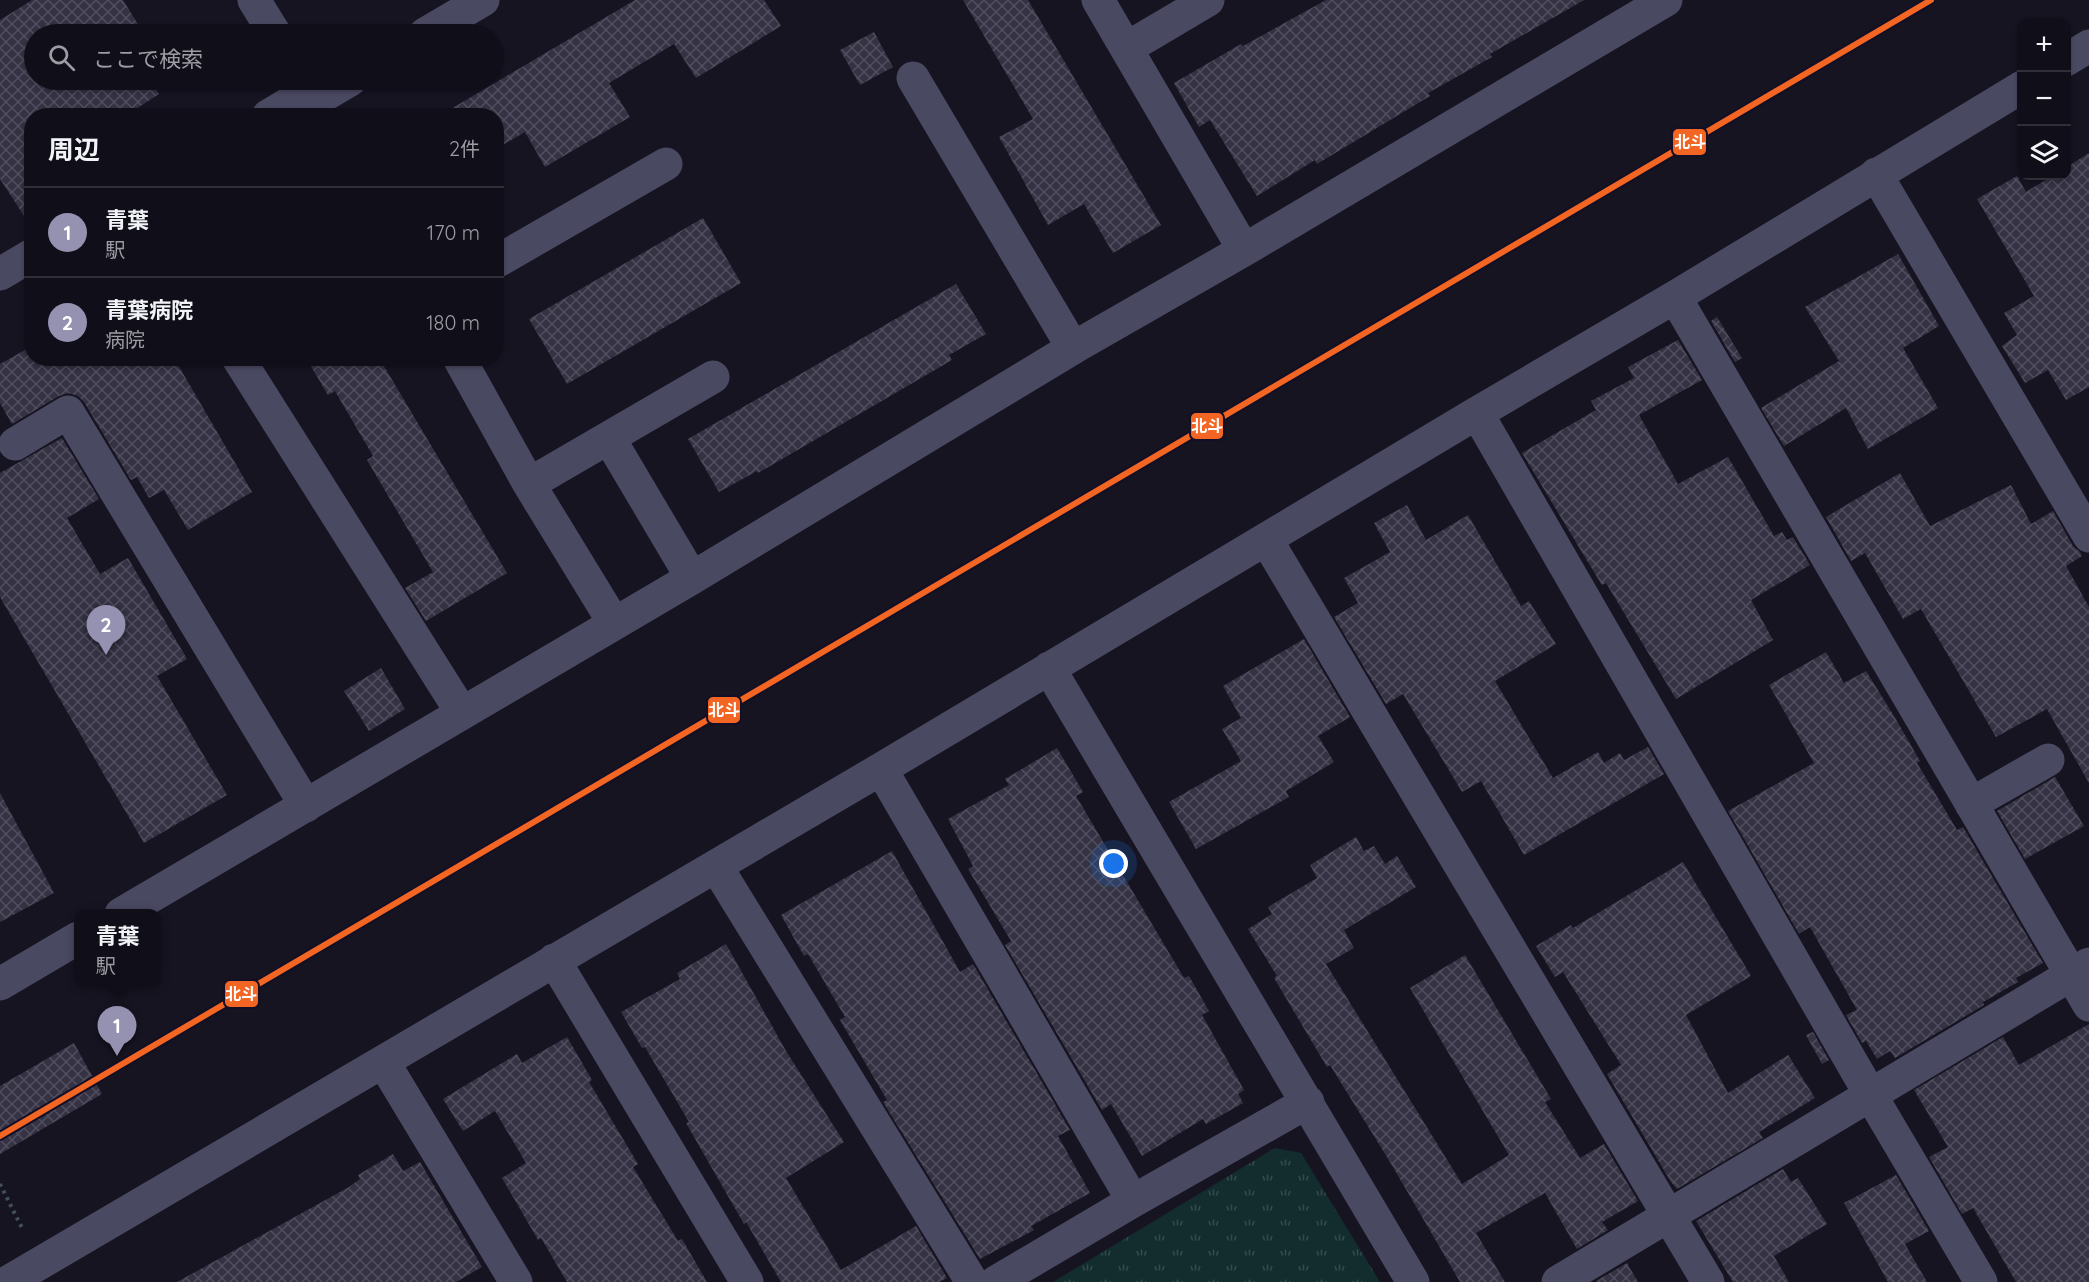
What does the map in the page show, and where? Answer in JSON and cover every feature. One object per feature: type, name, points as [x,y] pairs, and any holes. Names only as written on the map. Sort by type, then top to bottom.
[{"type":"street","points":[[254,0],[269,24]]},
{"type":"street","points":[[1098,0],[1244,250]]},
{"type":"street","points":[[1127,48],[1208,0]]},
{"type":"street","points":[[130,909],[692,578],[1073,348],[1244,250],[1666,0]]},
{"type":"street","points":[[441,24],[477,2]]},
{"type":"street","points":[[2071,58],[2089,47]]},
{"type":"street","points":[[913,78],[1073,348]]},
{"type":"street","points":[[286,108],[327,90]]},
{"type":"street","points":[[8,1282],[881,769],[1675,297],[2017,90]]},
{"type":"street","points":[[504,257],[666,164]]},
{"type":"street","points":[[1876,174],[2089,537]]},
{"type":"street","points":[[0,274],[24,260]]},
{"type":"street","points":[[1675,297],[1971,804],[2080,969],[2089,1005]]},
{"type":"street","points":[[243,366],[462,713]]},
{"type":"street","points":[[463,366],[529,484],[614,623]]},
{"type":"street","points":[[529,484],[713,377]]},
{"type":"street","points":[[15,444],[68,412],[306,806]]},
{"type":"street","points":[[1477,413],[1981,1282]]},
{"type":"street","points":[[609,438],[692,578]]},
{"type":"street","points":[[1266,539],[1708,1282]]},
{"type":"street","points":[[1049,668],[1413,1282]]},
{"type":"street","points":[[1971,804],[2049,760]]},
{"type":"street","points":[[881,769],[1133,1201]]},
{"type":"street","points":[[716,866],[972,1282]]},
{"type":"street","points":[[0,984],[74,940]]},
{"type":"street","points":[[554,960],[747,1282]]},
{"type":"street","points":[[1558,1282],[2080,969]]},
{"type":"street","points":[[384,1063],[516,1282]]},
{"type":"street","points":[[996,1282],[1308,1102]]},
{"type":"path","points":[[0,1184],[27,1237]]},
{"type":"green space","points":[[1275,1148],[1301,1153],[1380,1282],[1053,1282]]},
{"type":"building","points":[[32,0],[123,0],[138,24],[24,24],[24,90],[156,90],[159,94],[137,108],[24,108],[24,216],[0,179],[0,20]]},
{"type":"building","points":[[635,0],[764,0],[781,26],[696,78],[674,44],[609,83],[630,117],[545,167],[525,132],[504,144],[504,108],[453,108],[483,90],[504,90],[504,78]]},
{"type":"building","points":[[963,0],[1028,0],[1161,225],[1113,253],[1084,204],[1048,225],[999,137],[1033,119]]},
{"type":"building","points":[[1326,0],[1584,0],[1490,54],[1492,57],[1428,93],[1430,96],[1317,164],[1315,160],[1257,196],[1210,120],[1199,127],[1174,83],[1241,44],[1243,46]]},
{"type":"building","points":[[874,32],[893,67],[860,85],[840,50]]},
{"type":"building","points":[[2089,153],[2089,387],[2066,400],[2048,370],[2025,383],[2002,346],[2017,335],[2004,313],[2034,296],[1977,199],[2017,176],[2017,180],[2026,192],[2046,180],[2071,180],[2071,164]]},
{"type":"building","points":[[703,218],[741,283],[567,384],[529,319]]},
{"type":"building","points":[[1898,254],[1939,326],[1903,348],[1938,408],[1868,449],[1846,408],[1784,446],[1761,408],[1839,361],[1805,307]]},
{"type":"building","points":[[956,284],[986,334],[949,355],[952,360],[758,473],[757,471],[719,492],[688,439]]},
{"type":"building","points":[[1717,317],[1742,358],[1735,362],[1711,321]]},
{"type":"building","points":[[1678,340],[1702,380],[1639,415],[1678,484],[1728,457],[1774,536],[1782,532],[1787,540],[1793,537],[1810,565],[1751,600],[1773,640],[1676,699],[1606,583],[1602,585],[1600,582],[1522,453],[1596,410],[1591,401],[1634,378],[1628,367]]},
{"type":"building","points":[[24,350],[24,366],[179,366],[252,492],[188,530],[164,490],[149,498],[137,477],[131,480],[84,402],[78,396],[68,393],[59,396],[12,424],[0,403],[0,364]]},
{"type":"building","points":[[311,366],[384,366],[507,573],[426,621],[405,588],[433,572],[367,460],[373,456],[335,391],[328,395]]},
{"type":"building","points":[[62,438],[99,499],[67,518],[100,574],[128,558],[187,659],[157,676],[227,795],[144,843],[0,597],[0,473]]},
{"type":"building","points":[[1900,473],[1930,526],[2011,485],[2031,524],[2053,511],[2073,546],[2080,552],[2082,556],[2066,566],[2089,607],[2089,783],[2047,709],[1996,737],[1921,609],[1903,619],[1865,553],[1851,561],[1826,517]]},
{"type":"building","points":[[1407,505],[1426,540],[1468,515],[1521,606],[1529,601],[1556,644],[1495,681],[1553,778],[1598,752],[1604,763],[1620,753],[1624,760],[1648,747],[1664,774],[1524,855],[1481,781],[1462,792],[1403,694],[1386,704],[1334,617],[1358,603],[1344,578],[1390,552],[1374,523]]},
{"type":"building","points":[[1304,639],[1350,717],[1318,736],[1334,762],[1286,791],[1289,797],[1196,849],[1169,802],[1241,761],[1222,729],[1241,718],[1223,686]]},
{"type":"building","points":[[1826,652],[1844,683],[1866,671],[1920,761],[1917,763],[1957,830],[1963,827],[2043,963],[2016,978],[2018,982],[1983,1002],[1984,1005],[1895,1058],[1890,1051],[1877,1059],[1866,1041],[1862,1043],[1846,1015],[1857,1010],[1810,927],[1799,934],[1728,811],[1814,763],[1769,685]]},
{"type":"building","points":[[381,668],[405,709],[369,731],[344,691]]},
{"type":"building","points":[[1057,748],[1083,792],[1076,796],[1184,978],[1189,976],[1209,1011],[1202,1015],[1244,1090],[1238,1094],[1243,1103],[1206,1124],[1203,1119],[1142,1156],[1111,1104],[1102,1110],[1005,945],[1011,941],[968,869],[973,866],[948,819],[1009,785],[1005,779]]},
{"type":"building","points":[[2055,777],[2084,826],[2025,859],[1997,811]]},
{"type":"building","points":[[0,793],[54,893],[0,922]]},
{"type":"building","points":[[1356,837],[1364,851],[1374,846],[1385,864],[1397,856],[1416,887],[1344,930],[1354,948],[1326,964],[1462,1184],[1509,1155],[1410,988],[1465,955],[1551,1099],[1545,1102],[1580,1158],[1604,1144],[1638,1201],[1602,1222],[1608,1230],[1577,1249],[1545,1193],[1476,1233],[1505,1282],[1460,1282],[1330,1065],[1327,1067],[1274,978],[1277,976],[1248,929],[1272,914],[1268,907],[1317,878],[1310,865]]},
{"type":"building","points":[[892,851],[960,972],[973,964],[1070,1130],[1058,1136],[1090,1193],[1031,1226],[1034,1230],[980,1259],[883,1102],[887,1100],[840,1020],[845,1017],[808,954],[804,956],[781,915]]},
{"type":"building","points":[[1683,862],[1751,976],[1686,1015],[1728,1093],[1788,1055],[1815,1098],[1759,1132],[1763,1138],[1677,1189],[1607,1074],[1621,1065],[1563,972],[1555,977],[1536,946],[1571,925],[1573,928]]},
{"type":"building","points":[[726,944],[786,1051],[844,1142],[786,1178],[841,1270],[916,1226],[947,1278],[939,1282],[781,1282],[746,1222],[744,1224],[645,1047],[642,1048],[621,1012],[680,979],[677,973]]},
{"type":"building","points":[[2089,1024],[2089,1282],[2016,1282],[1973,1208],[1962,1214],[1929,1157],[1948,1147],[1914,1090],[2003,1037],[2019,1065]]},
{"type":"building","points":[[1813,1032],[1829,1060],[1822,1064],[1806,1035]]},
{"type":"building","points":[[567,1037],[592,1080],[589,1082],[638,1164],[633,1167],[678,1241],[682,1239],[707,1282],[567,1282],[541,1238],[538,1240],[502,1178],[526,1163],[495,1111],[463,1131],[443,1099],[517,1054],[522,1063]]},
{"type":"building","points":[[74,1043],[102,1094],[0,1154],[0,1086]]},
{"type":"building","points":[[393,1154],[403,1171],[420,1162],[482,1267],[456,1282],[177,1282],[349,1187],[360,1179],[358,1175]]},
{"type":"building","points":[[1783,1169],[1791,1182],[1798,1178],[1827,1224],[1774,1256],[1789,1282],[1733,1282],[1696,1221]]},
{"type":"building","points":[[1896,1175],[1929,1231],[1905,1244],[1927,1282],[1888,1282],[1844,1203]]},
{"type":"building","points":[[1627,1263],[1638,1282],[1596,1281]]},
{"type":"transit line","name":"北斗","points":[[0,1136],[1931,0]]},
{"type":"place","name":"青葉病院","points":[[106,655]]},
{"type":"place","name":"青葉","points":[[117,1056]]}]
